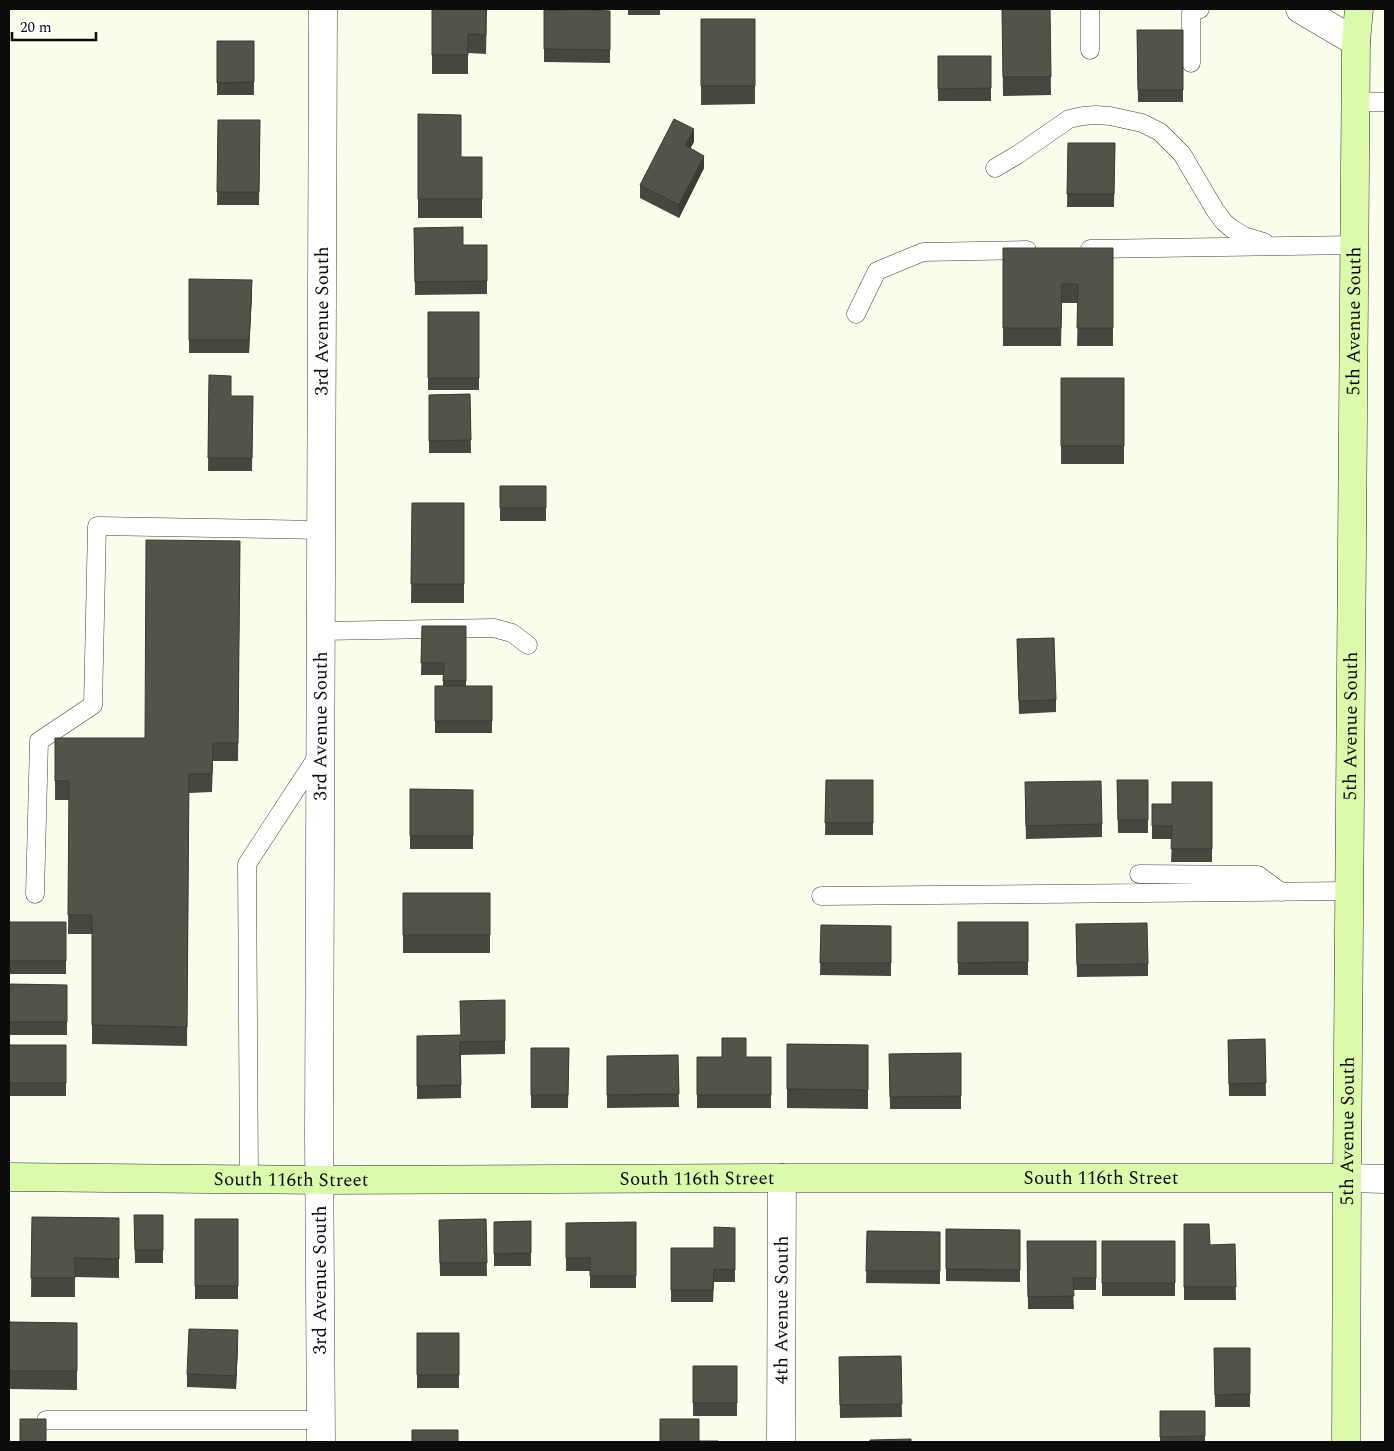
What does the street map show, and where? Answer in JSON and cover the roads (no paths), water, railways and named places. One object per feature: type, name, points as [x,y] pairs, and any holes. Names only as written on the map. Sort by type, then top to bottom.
[{"type":"street","name":"3rd Avenue South","points":[[320,1431],[319,1180],[323,9]]},
{"type":"street","points":[[1300,9],[1356,42]]},
{"type":"street","name":"5th Avenue South","points":[[1346,1442],[1356,42],[1359,9]]},
{"type":"street","name":"South 116th Street","points":[[9,1178],[319,1180],[782,1178],[1385,1179]]},
{"type":"street","name":"4th Avenue South","points":[[781,1442],[782,1178]]},
{"type":"lane","points":[[1090,9],[1090,50]]},
{"type":"lane","points":[[1191,63],[1191,13],[1200,9]]},
{"type":"lane","points":[[1356,102],[1385,102]]},
{"type":"lane","points":[[995,168],[1070,119],[1096,115],[1142,122],[1160,132],[1182,154],[1215,210],[1231,228],[1244,236],[1279,246]]},
{"type":"lane","points":[[1071,250],[1355,245]]},
{"type":"lane","points":[[856,314],[877,272],[923,252],[1042,250]]},
{"type":"lane","points":[[35,894],[40,741],[93,705],[97,526],[321,530]]},
{"type":"lane","points":[[321,631],[494,628],[512,633],[528,645]]},
{"type":"lane","points":[[249,1179],[247,864],[321,752]]},
{"type":"lane","points":[[1139,874],[1258,875],[1281,892]]},
{"type":"lane","points":[[821,896],[1349,891]]},
{"type":"lane","points":[[46,1420],[320,1431]]}]
